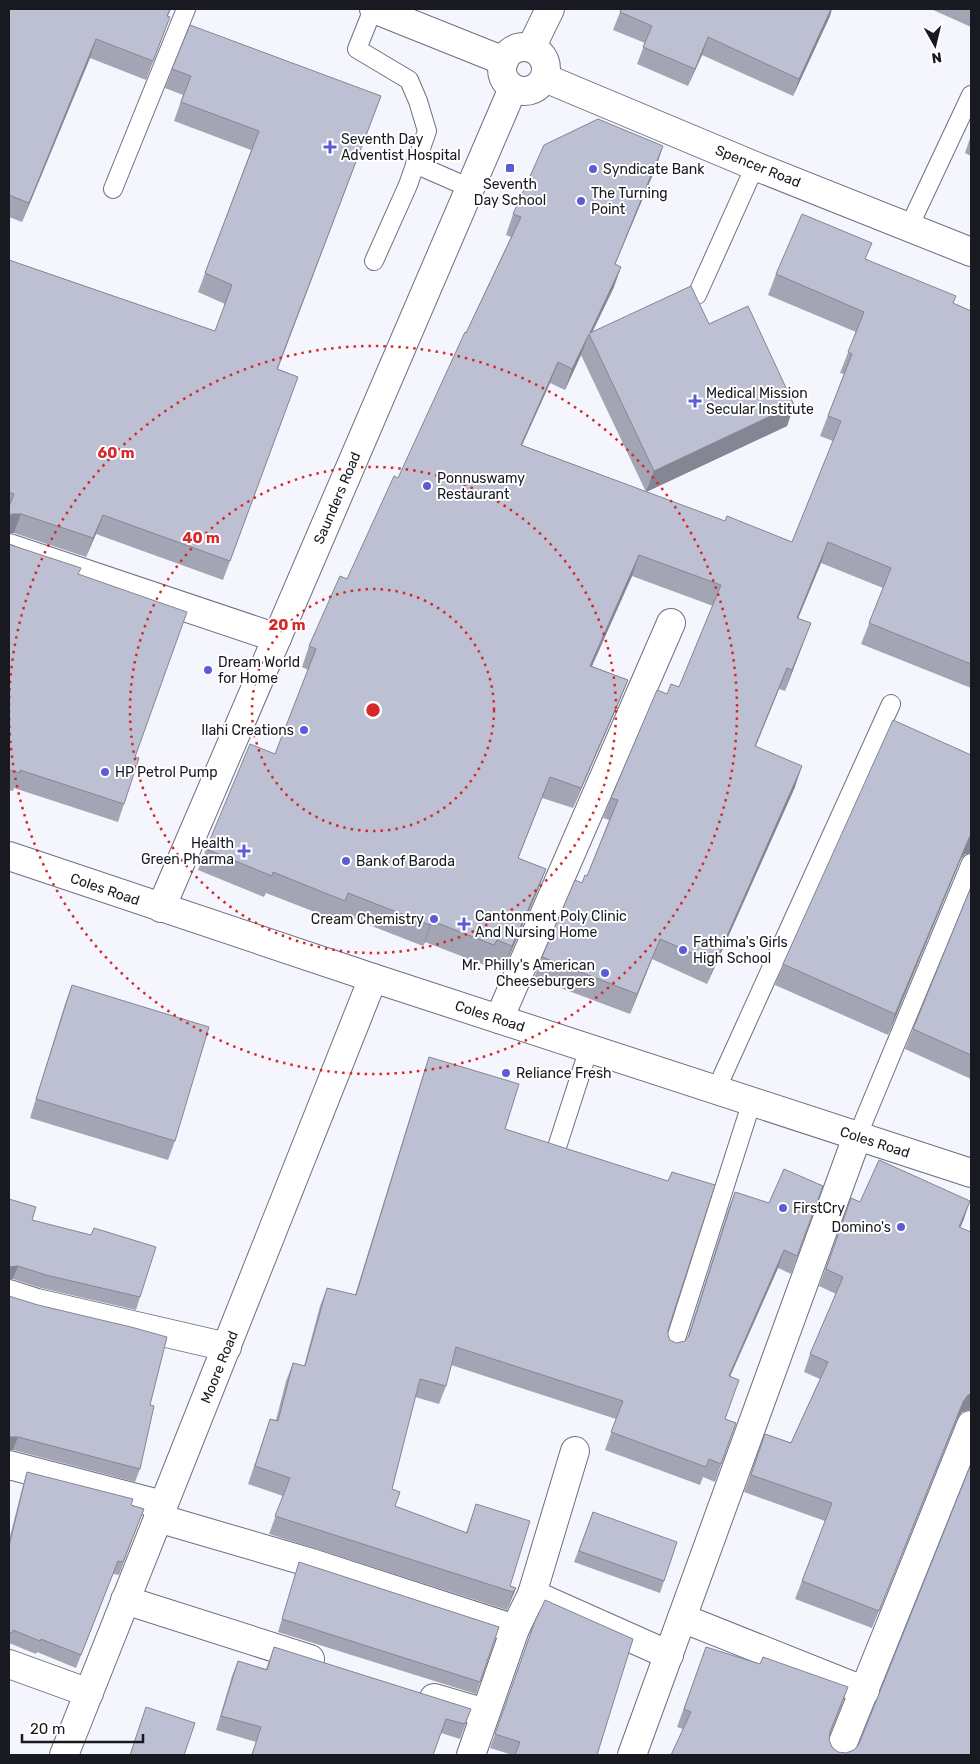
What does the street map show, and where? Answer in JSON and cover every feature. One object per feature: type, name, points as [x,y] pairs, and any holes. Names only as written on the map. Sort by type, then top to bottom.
[{"type":"street","points":[[374,9],[504,61]]},
{"type":"street","points":[[531,48],[550,9]]},
{"type":"street","points":[[518,48],[531,48],[543,57],[547,71],[545,78],[535,89],[520,92],[508,84],[502,74],[504,61],[507,55],[518,48]]},
{"type":"street","name":"Spencer Road","points":[[545,78],[755,166],[971,252]]},
{"type":"street","name":"Saunders Road","points":[[161,908],[513,88]]},
{"type":"street","points":[[9,548],[277,638]]},
{"type":"street","points":[[500,1019],[671,623]]},
{"type":"street","name":"Coles Road","points":[[9,856],[373,978],[971,1173]]},
{"type":"street","name":"Moore Road","points":[[64,1755],[373,978]]},
{"type":"street","points":[[632,1755],[857,1136]]},
{"type":"street","points":[[9,1294],[37,1303],[227,1347]]},
{"type":"street","points":[[838,1755],[971,1425]]},
{"type":"street","points":[[471,1755],[515,1629],[532,1594],[575,1451]]},
{"type":"street","points":[[9,1465],[161,1512],[515,1629]]},
{"type":"street","points":[[532,1594],[669,1655]]},
{"type":"street","points":[[125,1600],[332,1666]]},
{"type":"street","points":[[682,1618],[865,1690]]},
{"type":"street","points":[[9,1664],[88,1693]]},
{"type":"street","points":[[407,1689],[485,1713]]},
{"type":"lane","points":[[113,189],[186,9]]},
{"type":"lane","points":[[374,9],[357,49],[409,80],[418,101],[426,131],[415,164],[374,261]]},
{"type":"lane","points":[[909,227],[971,96]]},
{"type":"lane","points":[[415,164],[470,188]]},
{"type":"lane","points":[[697,295],[755,166]]},
{"type":"lane","points":[[716,1090],[891,704]]},
{"type":"lane","points":[[857,1136],[971,863]]},
{"type":"lane","points":[[557,1148],[589,1048]]},
{"type":"lane","points":[[672,1351],[752,1101]]},
{"type":"building","points":[[9,9],[170,9],[167,16],[170,17],[153,61],[96,39],[29,203],[9,195]]},
{"type":"building","points":[[621,9],[831,9],[799,79],[708,37],[695,69],[643,47],[652,26],[620,12]]},
{"type":"building","points":[[190,25],[381,96],[277,369],[298,377],[230,561],[103,515],[93,538],[21,514],[9,516],[9,507],[14,494],[9,492],[9,260],[215,331],[232,285],[205,273],[259,131],[181,102],[191,76],[172,69]]},
{"type":"building","points":[[598,119],[663,146],[615,264],[621,267],[590,333],[691,286],[709,324],[748,306],[794,405],[654,471],[589,334],[572,369],[558,362],[521,445],[725,521],[727,516],[792,542],[841,421],[828,416],[852,354],[848,352],[864,312],[776,274],[802,214],[872,243],[865,259],[956,296],[953,303],[971,311],[971,664],[869,623],[891,568],[828,542],[797,618],[811,623],[792,670],[787,668],[755,746],[802,766],[715,963],[660,939],[637,994],[542,957],[575,880],[582,883],[585,875],[587,876],[618,800],[611,798],[657,690],[667,694],[671,684],[679,687],[721,585],[639,555],[590,666],[628,680],[581,788],[550,777],[518,858],[546,869],[512,946],[497,940],[494,945],[432,921],[430,925],[348,893],[345,901],[273,872],[272,876],[206,849],[250,744],[275,754],[316,649],[309,646],[340,576],[347,579],[394,476],[398,478],[465,332],[521,217],[513,214],[544,145]]},
{"type":"building","points":[[9,543],[81,568],[78,574],[187,612],[135,757],[139,758],[124,804],[20,770],[20,773],[9,770]]},
{"type":"building","points":[[893,720],[971,755],[971,835],[895,1014],[783,964]]},
{"type":"building","points":[[971,887],[971,1055],[913,1029]]},
{"type":"building","points":[[72,985],[209,1027],[175,1141],[36,1099]]},
{"type":"building","points":[[429,1057],[519,1084],[505,1129],[668,1181],[672,1172],[715,1185],[668,1330],[670,1340],[676,1343],[685,1341],[689,1336],[735,1192],[769,1203],[784,1169],[823,1186],[797,1256],[784,1250],[729,1376],[739,1380],[725,1419],[736,1423],[721,1464],[709,1459],[706,1467],[611,1432],[623,1401],[456,1347],[446,1386],[420,1379],[392,1489],[400,1492],[395,1506],[467,1533],[476,1504],[530,1521],[510,1586],[516,1588],[513,1592],[275,1516],[290,1478],[255,1466],[270,1419],[278,1421],[293,1363],[305,1366],[327,1288],[356,1295]]},
{"type":"building","points":[[879,1160],[970,1201],[959,1227],[971,1232],[971,1394],[963,1402],[879,1611],[802,1581],[832,1503],[751,1475],[765,1434],[791,1443],[828,1362],[810,1354],[843,1277],[826,1269],[851,1198],[860,1202]]},
{"type":"building","points":[[9,1199],[36,1207],[32,1220],[91,1235],[94,1228],[156,1247],[140,1297],[46,1275],[18,1266],[9,1267]]},
{"type":"building","points":[[9,1296],[167,1337],[150,1405],[154,1406],[140,1469],[18,1437],[9,1437]]},
{"type":"building","points":[[971,1464],[971,1755],[671,1755],[691,1712],[684,1709],[706,1647],[760,1664],[763,1657],[848,1687],[830,1732],[829,1740],[832,1747],[838,1752],[846,1753],[854,1750],[859,1744]]},
{"type":"building","points":[[27,1472],[133,1499],[131,1505],[144,1509],[123,1562],[118,1561],[81,1655],[13,1630],[12,1633],[9,1632],[9,1546]]},
{"type":"building","points":[[593,1512],[677,1542],[664,1581],[579,1551]]},
{"type":"building","points":[[299,1562],[499,1627],[480,1682],[282,1619]]},
{"type":"building","points":[[545,1600],[633,1639],[597,1755],[515,1755],[520,1742],[495,1734],[535,1621]]},
{"type":"building","points":[[274,1647],[471,1709],[465,1724],[446,1719],[433,1755],[252,1755],[261,1727],[221,1716],[238,1661],[267,1670]]},
{"type":"building","points":[[146,1707],[195,1723],[184,1755],[130,1755]]},
{"type":"place","name":"Seventh Day Adventist Hospital","points":[[330,147]]},
{"type":"place","name":"Seventh Day School","points":[[510,168]]},
{"type":"place","name":"Syndicate Bank","points":[[593,169]]},
{"type":"place","name":"The Turning Point","points":[[581,201]]},
{"type":"place","name":"Medical Mission Secular Institute","points":[[695,401]]},
{"type":"place","name":"Ponnuswamy Restaurant","points":[[427,486]]},
{"type":"place","name":"Dream World for Home","points":[[208,670]]},
{"type":"place","name":"Ilahi Creations","points":[[304,730]]},
{"type":"place","name":"HP Petrol Pump","points":[[105,772]]},
{"type":"place","name":"Health Green Pharma","points":[[244,851]]},
{"type":"place","name":"Bank of Baroda","points":[[346,861]]},
{"type":"place","name":"Cream Chemistry","points":[[434,919]]},
{"type":"place","name":"Cantonment Poly Clinic And Nursing Home","points":[[464,924]]},
{"type":"place","name":"Fathima's Girls High School","points":[[683,950]]},
{"type":"place","name":"Mr. Philly's American Cheeseburgers","points":[[605,973]]},
{"type":"place","name":"Reliance Fresh","points":[[506,1073]]},
{"type":"place","name":"FirstCry","points":[[783,1208]]},
{"type":"place","name":"Domino's","points":[[901,1227]]}]
